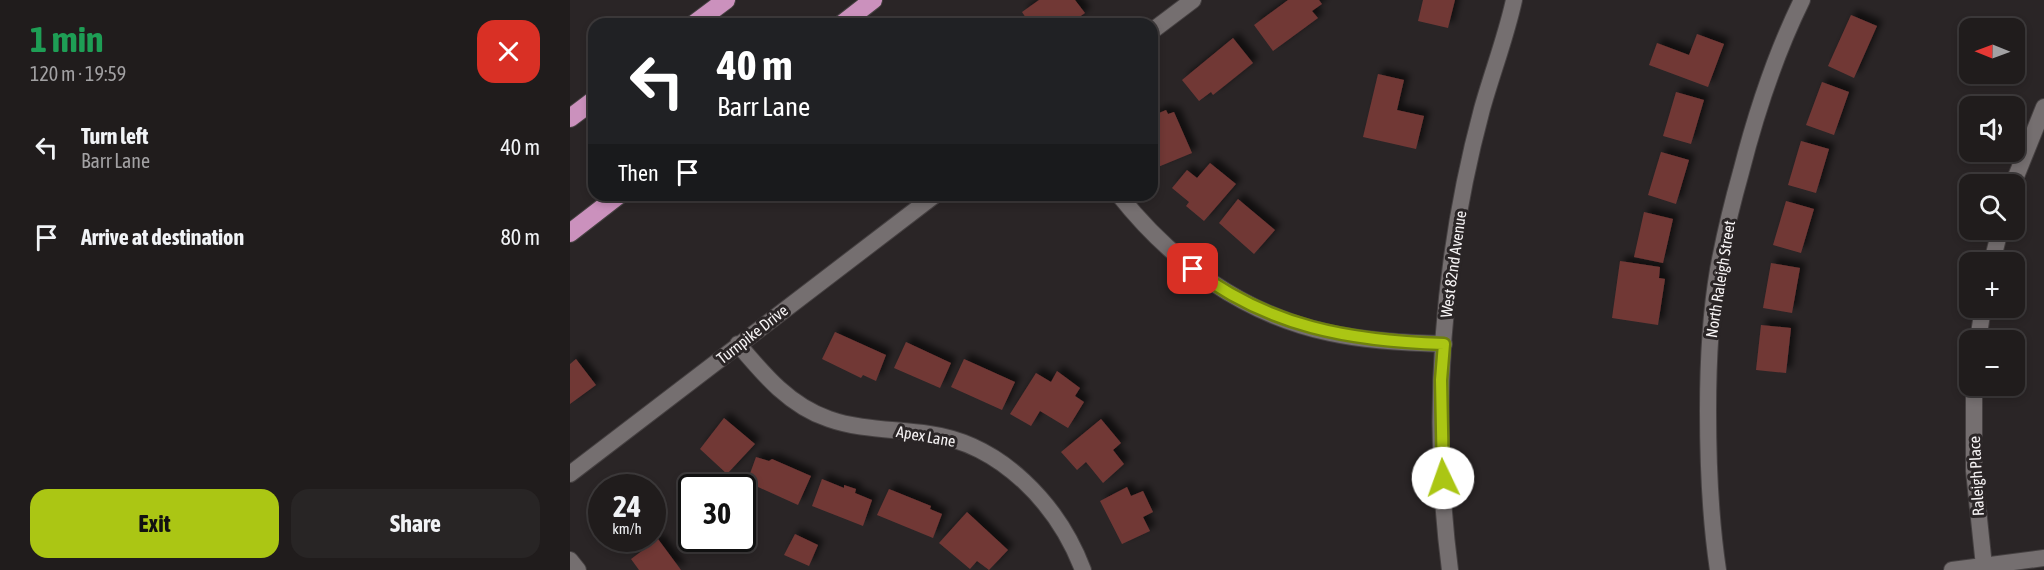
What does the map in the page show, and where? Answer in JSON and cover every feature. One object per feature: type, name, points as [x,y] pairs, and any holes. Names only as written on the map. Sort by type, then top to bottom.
[{"type":"highway","points":[[702,18],[726,0]]},
{"type":"highway","points":[[850,18],[873,0]]},
{"type":"highway","points":[[570,118],[588,104]]},
{"type":"highway","points":[[570,233],[611,201]]},
{"type":"street","points":[[1158,26],[1193,0]]},
{"type":"street","name":"West 82nd Avenue","points":[[1450,570],[1442,456],[1441,380],[1444,344],[1463,195],[1482,110],[1509,24],[1514,0]]},
{"type":"street","name":"North Raleigh Street","points":[[1718,570],[1710,506],[1708,361],[1718,271],[1750,135],[1777,57],[1802,0]]},
{"type":"street","points":[[2017,174],[2044,107]]},
{"type":"street","name":"Turnpike Drive","points":[[570,474],[927,201]]},
{"type":"street","points":[[1124,201],[1156,239],[1174,255],[1212,283],[1249,305],[1299,325],[1327,332],[1404,343],[1444,344]]},
{"type":"street","name":"Apex Lane","points":[[738,344],[791,400],[828,419],[847,424],[950,438],[989,455],[1024,481],[1040,498],[1067,535],[1083,570]]},
{"type":"street","name":"Raleigh Place","points":[[1974,396],[1974,471],[1984,566]]},
{"type":"street","points":[[1952,570],[2044,558]]},
{"type":"street","points":[[570,560],[578,570]]},
{"type":"building","points":[[1039,0],[1075,0],[1085,13],[1078,18],[1026,18],[1022,12]]},
{"type":"building","points":[[1288,0],[1319,0],[1322,4],[1312,11],[1318,18],[1273,51],[1254,25]]},
{"type":"building","points":[[1423,0],[1455,0],[1448,28],[1418,21]]},
{"type":"building","points":[[1851,15],[1877,26],[1854,78],[1828,66]]},
{"type":"building","points":[[1697,34],[1724,44],[1708,87],[1649,65],[1657,43],[1689,55]]},
{"type":"building","points":[[1233,38],[1253,63],[1213,95],[1211,92],[1199,101],[1182,80]]},
{"type":"building","points":[[1378,74],[1404,80],[1397,110],[1424,116],[1416,149],[1363,137]]},
{"type":"building","points":[[1822,82],[1849,92],[1834,135],[1806,125]]},
{"type":"building","points":[[1676,92],[1704,100],[1691,144],[1663,136]]},
{"type":"building","points":[[1166,110],[1168,114],[1174,112],[1192,153],[1158,167],[1158,113]]},
{"type":"building","points":[[1801,141],[1829,149],[1816,193],[1788,185]]},
{"type":"building","points":[[1661,152],[1689,160],[1676,204],[1648,195]]},
{"type":"building","points":[[1210,163],[1236,184],[1204,221],[1186,206],[1189,202],[1172,188],[1187,170],[1197,178]]},
{"type":"building","points":[[1238,199],[1275,230],[1254,254],[1219,223]]},
{"type":"building","points":[[1786,201],[1814,209],[1801,253],[1773,245]]},
{"type":"building","points":[[1644,212],[1673,219],[1663,263],[1634,257]]},
{"type":"building","points":[[1620,261],[1660,267],[1659,278],[1665,279],[1658,325],[1612,318]]},
{"type":"building","points":[[1771,263],[1800,268],[1792,313],[1763,308]]},
{"type":"building","points":[[1761,325],[1791,328],[1786,373],[1756,370]]},
{"type":"building","points":[[835,332],[886,355],[876,381],[863,375],[861,378],[822,359]]},
{"type":"building","points":[[906,342],[951,363],[940,388],[894,368]]},
{"type":"building","points":[[576,359],[596,385],[570,404],[570,364]]},
{"type":"building","points":[[964,359],[1015,382],[1002,410],[951,387]]},
{"type":"building","points":[[1057,371],[1080,388],[1075,396],[1084,402],[1068,428],[1040,411],[1031,426],[1010,414],[1036,373],[1051,382]]},
{"type":"building","points":[[724,418],[755,444],[727,474],[700,449]]},
{"type":"building","points":[[1101,419],[1121,443],[1113,450],[1124,464],[1103,483],[1086,462],[1077,470],[1061,452]]},
{"type":"building","points":[[756,457],[769,461],[772,459],[811,476],[798,505],[756,486],[756,474],[750,474]]},
{"type":"building","points":[[822,479],[844,488],[844,485],[856,489],[855,493],[872,500],[863,526],[812,506]]},
{"type":"building","points":[[1127,487],[1131,496],[1143,491],[1153,512],[1143,517],[1150,531],[1122,544],[1100,501]]},
{"type":"building","points":[[889,489],[931,506],[930,509],[942,514],[933,538],[877,515]]},
{"type":"building","points":[[967,512],[1008,550],[989,570],[977,561],[970,569],[939,543]]},
{"type":"building","points":[[795,534],[818,545],[809,566],[784,555]]},
{"type":"building","points":[[666,550],[681,570],[639,570],[631,559],[640,552],[666,552]]},
{"type":"route","points":[[1193,269],[1249,305],[1299,325],[1351,337],[1404,343],[1444,344],[1441,380],[1443,478]]}]
